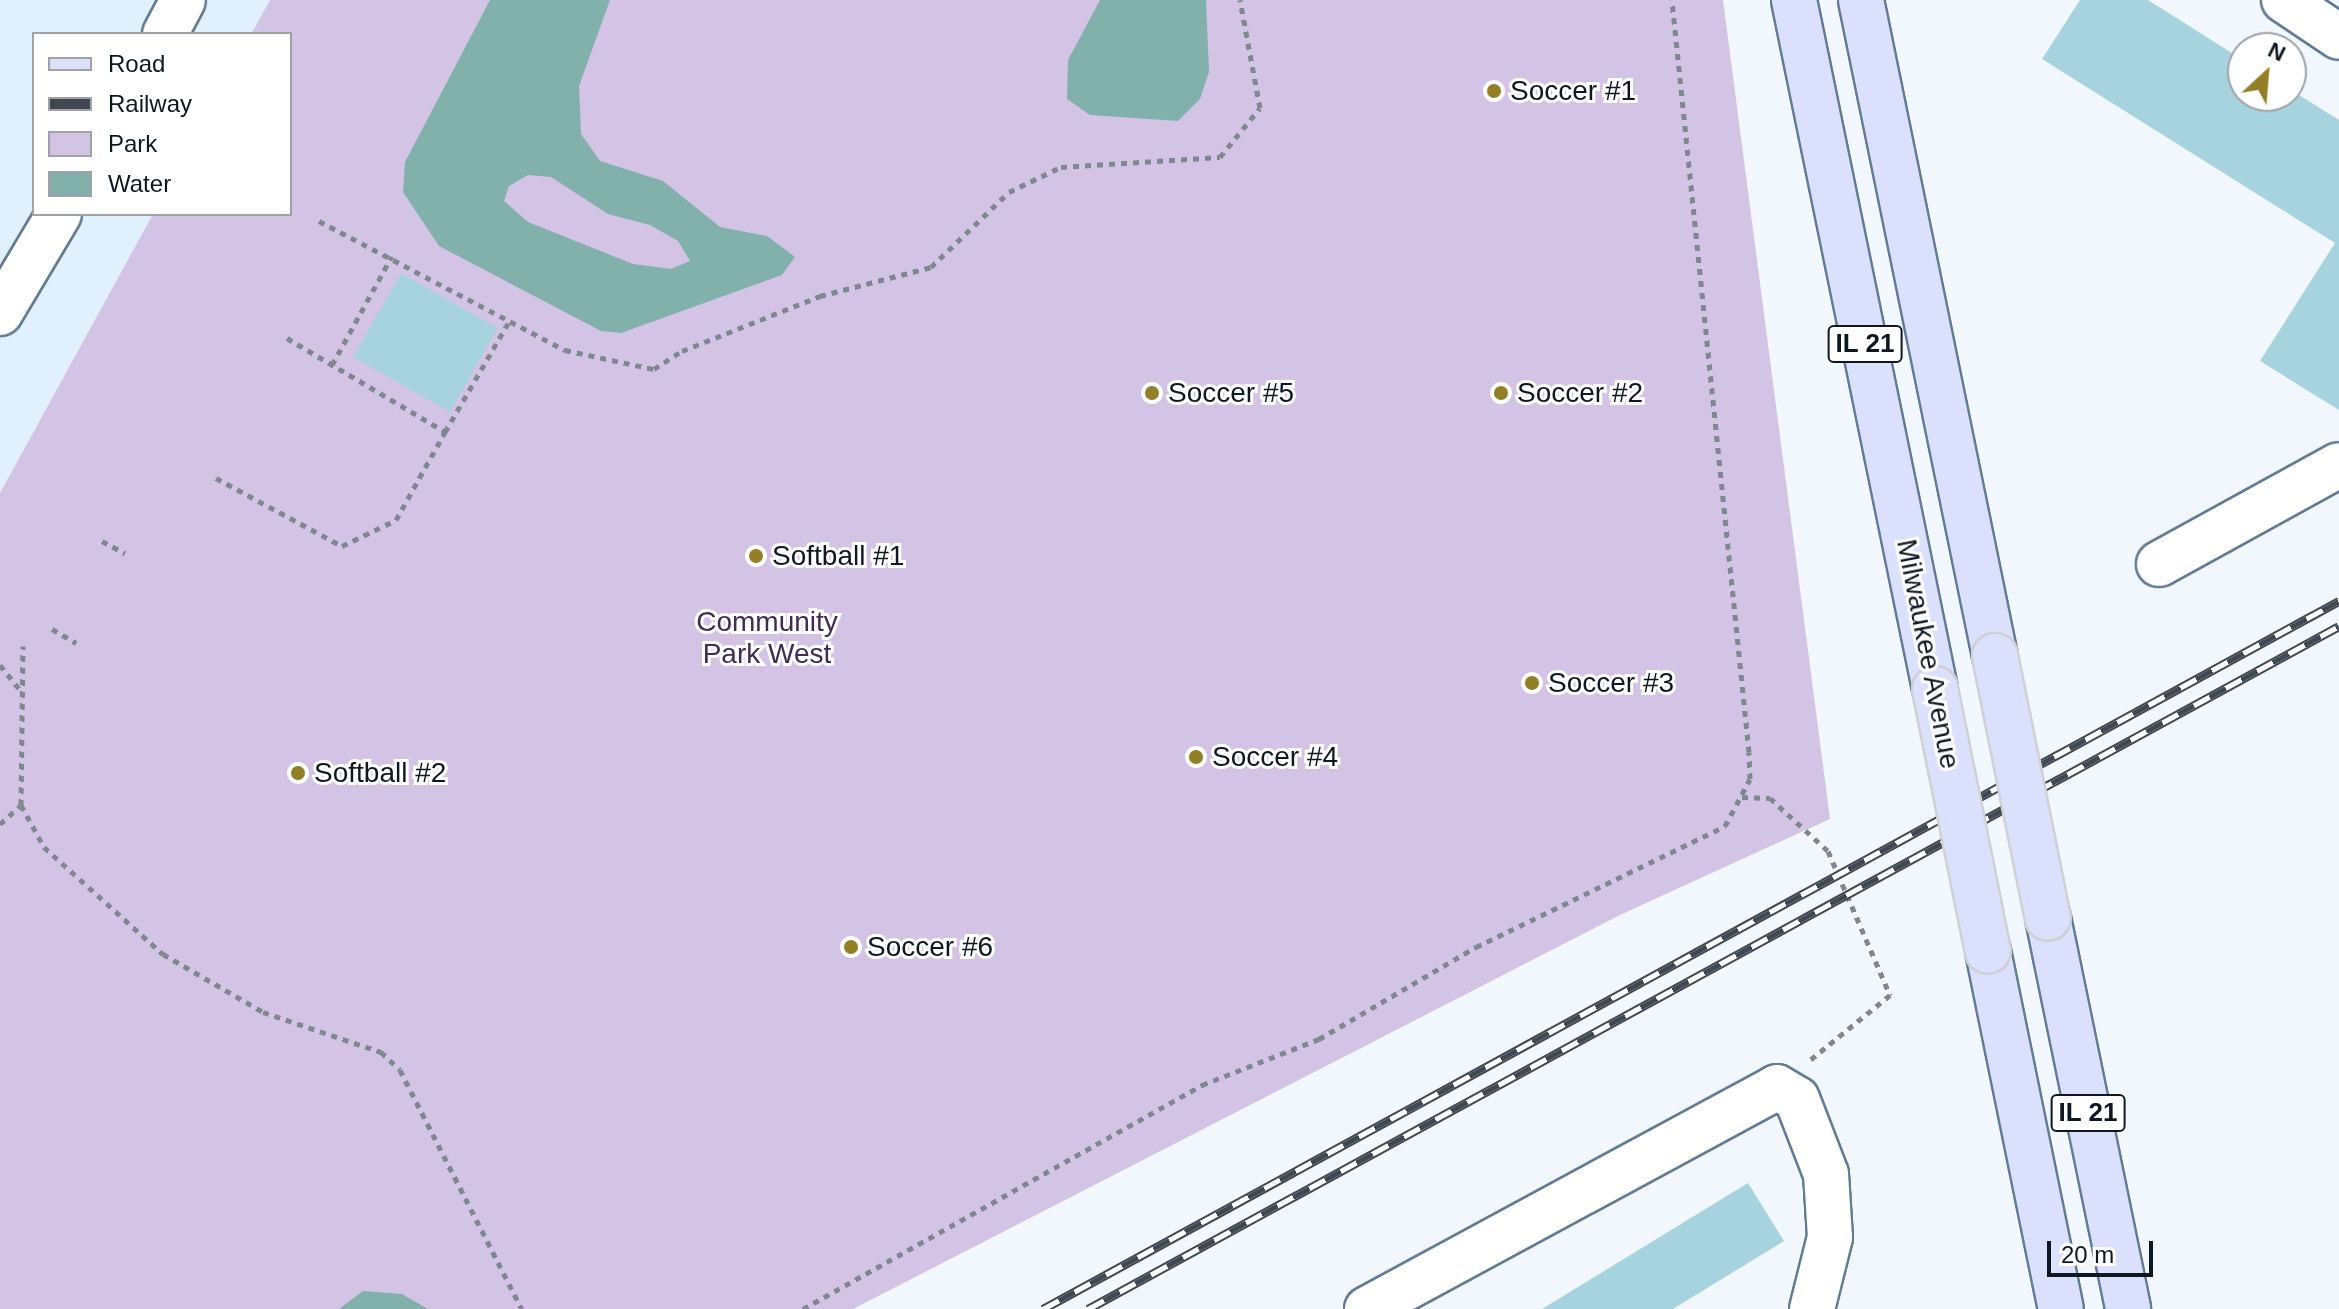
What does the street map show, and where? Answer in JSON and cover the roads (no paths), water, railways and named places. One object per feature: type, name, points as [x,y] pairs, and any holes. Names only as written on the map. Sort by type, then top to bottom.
[{"type":"main road","name":"Milwaukee Avenue","points":[[1794,0],[2061,1309]]},
{"type":"main road","name":"IL 21","points":[[1861,0],[2128,1309]]},
{"type":"street","points":[[166,32],[183,0]]},
{"type":"street","points":[[2284,0],[2339,37]]},
{"type":"street","points":[[0,313],[58,216]]},
{"type":"street","points":[[2159,564],[2339,465]]},
{"type":"street","points":[[1367,1309],[1777,1087],[1797,1099],[1826,1174],[1830,1237],[1812,1309]]},
{"type":"water","points":[[490,0],[610,0],[579,86],[581,134],[600,161],[663,181],[720,227],[767,236],[795,257],[782,275],[621,333],[601,331],[439,246],[403,192],[405,162]],"holes":[[[528,175],[551,177],[608,214],[650,225],[678,241],[690,261],[671,269],[633,264],[528,222],[504,201],[509,186]]]},
{"type":"water","points":[[1100,0],[1206,0],[1209,72],[1200,99],[1178,121],[1090,115],[1067,99],[1068,60]]},
{"type":"water","points":[[363,1291],[402,1294],[428,1309],[339,1309]]},
{"type":"railway","points":[[1043,1309],[2339,601]]},
{"type":"railway","points":[[1088,1309],[2339,626]]},
{"type":"place","name":"Soccer #1","points":[[1494,91]]},
{"type":"place","name":"Soccer #5","points":[[1152,393]]},
{"type":"place","name":"Soccer #2","points":[[1501,393]]},
{"type":"place","name":"Softball #1","points":[[756,556]]},
{"type":"place","name":"Soccer #3","points":[[1532,683]]},
{"type":"place","name":"Soccer #4","points":[[1196,757]]},
{"type":"place","name":"Softball #2","points":[[298,773]]},
{"type":"place","name":"Soccer #6","points":[[851,947]]},
{"type":"park label","name":"Community Park West","points":[[767,638]]}]
